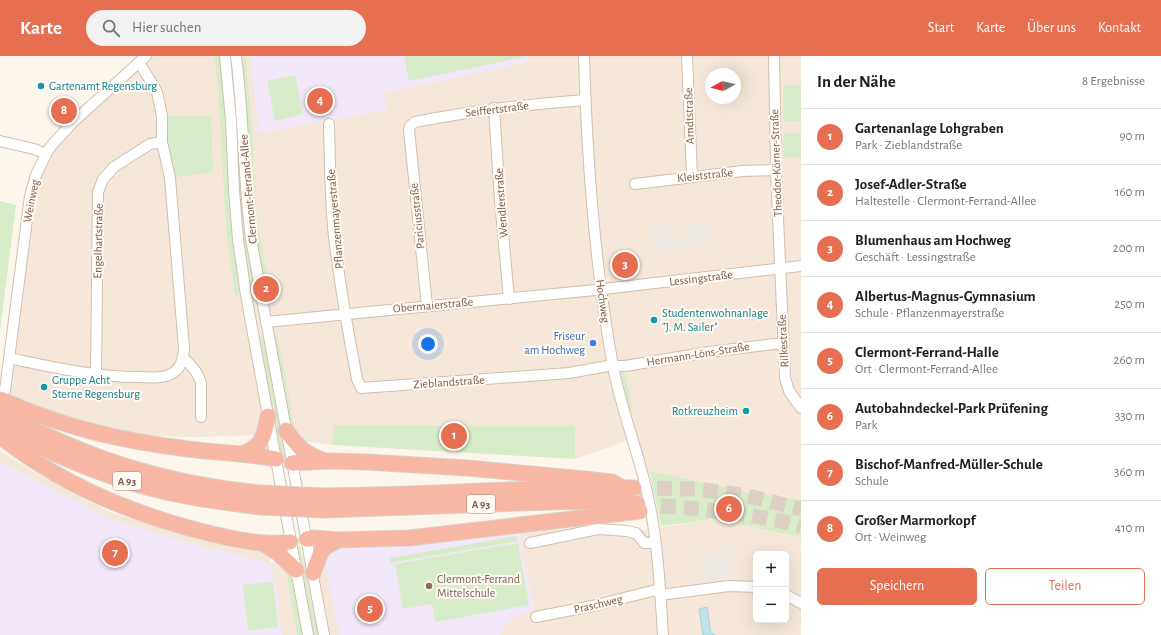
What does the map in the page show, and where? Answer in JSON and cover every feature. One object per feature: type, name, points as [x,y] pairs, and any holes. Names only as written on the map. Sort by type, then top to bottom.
[{"type":"highway","points":[[2,394],[49,419],[97,434],[172,447],[276,459]]},
{"type":"highway","name":"A 93","points":[[0,412],[52,438],[123,466],[181,482],[234,491],[261,500]]},
{"type":"highway","points":[[242,454],[252,450],[261,441],[268,416]]},
{"type":"highway","name":"A 93","points":[[0,426],[48,451],[124,480],[154,489],[230,503],[261,500],[323,503],[591,501],[639,507],[409,538],[339,540]]},
{"type":"highway","points":[[286,430],[300,448],[312,456],[328,461]]},
{"type":"highway","points":[[0,436],[48,469],[76,485],[133,510],[179,526],[228,538],[264,544],[290,542]]},
{"type":"highway","points":[[292,463],[328,461]]},
{"type":"highway","name":"A 93","points":[[323,503],[388,495],[520,489],[628,488],[612,482],[536,474],[467,468],[328,461]]},
{"type":"highway","points":[[307,540],[314,538],[339,540]]},
{"type":"highway","points":[[313,573],[321,552],[325,547],[339,540]]},
{"type":"highway","points":[[264,544],[278,553],[296,570]]},
{"type":"street","name":"Clermont-Ferrand-Allee","points":[[225,56],[231,120],[238,239],[246,295],[308,635]]},
{"type":"street","name":"Clermont-Ferrand-Allee","points":[[236,56],[241,100],[248,214],[266,322],[324,635]]},
{"type":"street","name":"Hochweg","points":[[584,56],[590,187],[601,289],[618,390],[646,490],[655,542],[664,635]]},
{"type":"street","name":"Arndtstraße","points":[[687,56],[692,176]]},
{"type":"street","name":"Theodor-Körner-Straße","points":[[774,56],[776,170],[780,269]]},
{"type":"street","points":[[9,358],[96,375],[161,377],[174,372],[180,366],[184,358],[170,178],[162,142],[162,116],[158,99],[143,59]]},
{"type":"street","name":"Weinweg","points":[[2,394],[9,358],[30,196],[36,175],[46,154],[73,122],[143,59]]},
{"type":"street","name":"Seiffertstraße","points":[[410,126],[415,122],[494,108],[585,100]]},
{"type":"street","name":"Wendlerstraße","points":[[494,108],[500,200],[509,299]]},
{"type":"street","name":"Pflanzenmayerstraße","points":[[329,124],[334,236],[345,313]]},
{"type":"street","name":"Pariciusstraße","points":[[410,126],[409,130],[427,306]]},
{"type":"street","points":[[0,141],[34,149],[46,154]]},
{"type":"street","name":"Engelhartstraße","points":[[96,375],[98,192],[104,179],[114,168],[150,144],[162,142]]},
{"type":"street","name":"Kleiststraße","points":[[634,184],[692,176],[743,171],[776,170]]},
{"type":"street","name":"Lessingstraße","points":[[601,289],[801,266]]},
{"type":"street","name":"Rilkestraße","points":[[780,269],[786,385],[795,401],[801,408]]},
{"type":"street","name":"Obermaierstraße","points":[[266,322],[345,313],[509,299],[601,289]]},
{"type":"street","name":"Zieblandstraße","points":[[345,313],[357,379],[361,388],[569,373],[608,366],[613,367]]},
{"type":"street","name":"Hermann-Löns-Straße","points":[[613,367],[783,342]]},
{"type":"street","points":[[184,358],[200,377],[201,418]]},
{"type":"street","points":[[276,459],[292,463],[279,480]]},
{"type":"street","points":[[290,542],[304,523]]},
{"type":"street","points":[[530,543],[598,529],[636,533],[644,543],[655,542]]},
{"type":"street","points":[[290,542],[307,540]]},
{"type":"street","name":"Praschweg","points":[[536,617],[660,592],[729,586],[753,587]]},
{"type":"street","points":[[789,597],[801,603]]},
{"type":"shaded area","points":[[146,56],[801,56],[801,500],[691,483],[642,472],[632,439],[575,459],[575,426],[334,425],[332,445],[257,435],[198,437],[153,436],[86,423],[39,408],[4,393],[30,196],[46,154]]},
{"type":"shaded area","points":[[250,56],[528,56],[529,62],[384,93],[387,110],[259,133]]},
{"type":"shaded area","points":[[709,223],[711,245],[654,252],[651,227],[671,225],[674,242],[688,240],[686,225]]},
{"type":"shaded area","points":[[0,451],[36,473],[112,513],[190,536],[260,551],[270,555],[270,563],[329,554],[554,530],[644,530],[713,519],[795,535],[801,537],[801,635],[0,635]]},
{"type":"shaded area","points":[[0,462],[110,519],[189,543],[270,563],[275,581],[282,635],[0,635]]},
{"type":"shaded area","name":"Clermont-Ferrand Mittelschule","points":[[519,534],[534,610],[516,617],[502,628],[500,635],[339,635],[325,562],[329,552],[338,549]]},
{"type":"shaded area","points":[[728,542],[732,543],[730,581],[705,583],[701,554],[727,552]]},
{"type":"green space","points":[[214,56],[220,56],[223,84],[235,255],[239,283],[237,284],[239,294],[235,295],[226,228],[218,87]]},
{"type":"green space","points":[[229,56],[235,94],[243,215],[257,302],[250,304],[243,254]]},
{"type":"green space","points":[[241,56],[245,56],[250,102],[257,220],[269,286],[264,287],[252,227]]},
{"type":"green space","points":[[404,56],[524,56],[524,57],[409,81]]},
{"type":"green space","points":[[295,75],[303,114],[275,121],[267,81]]},
{"type":"green space","points":[[783,85],[801,85],[801,121],[783,121]]},
{"type":"green space","points":[[162,116],[211,116],[213,172],[170,178]]},
{"type":"green space","points":[[783,133],[801,133],[801,158],[783,158]]},
{"type":"green space","points":[[0,201],[16,205],[0,331]]},
{"type":"green space","points":[[278,336],[295,431],[290,426],[275,337]]},
{"type":"green space","points":[[264,337],[285,458],[281,457],[256,338]]},
{"type":"green space","points":[[624,370],[633,409],[629,410],[621,375]]},
{"type":"green space","points":[[334,425],[575,426],[575,459],[332,445]]},
{"type":"green space","points":[[649,471],[748,492],[801,500],[801,537],[713,519],[661,526]]},
{"type":"green space","points":[[517,536],[518,541],[390,563],[390,558]]},
{"type":"green space","points":[[518,543],[529,605],[435,622],[432,604],[403,609],[395,564]]},
{"type":"green space","points":[[300,546],[312,609],[319,635],[311,635],[295,547]]},
{"type":"green space","points":[[285,564],[292,577],[303,635],[297,635]]},
{"type":"green space","points":[[273,582],[278,627],[248,631],[243,585]]},
{"type":"water","points":[[707,607],[711,633],[715,635],[703,635],[699,609]]},
{"type":"tunnel","points":[[634,488],[698,489],[748,496],[801,509]]},
{"type":"tunnel","points":[[638,504],[740,514],[801,526]]},
{"type":"place","name":"Gartenamt Regensburg","points":[[41,86]]},
{"type":"place","name":"Albertus-Magnus-Gymnasium","points":[[320,101]]},
{"type":"place","name":"Großer Marmorkopf","points":[[64,111]]},
{"type":"place","name":"Blumenhaus am Hochweg","points":[[625,265]]},
{"type":"place","name":"Josef-Adler-Straße","points":[[266,289]]},
{"type":"place","name":"Studentenwohnanlage \"J. M. Sailer\"","points":[[654,320]]},
{"type":"place","name":"Friseur am Hochweg","points":[[593,343]]},
{"type":"place","name":"Gruppe Acht Sterne Regensburg","points":[[44,387]]},
{"type":"place","name":"Rotkreuzheim","points":[[746,411]]},
{"type":"place","name":"Gartenanlage Lohgraben","points":[[454,436]]},
{"type":"place","name":"Autobahndeckel-Park Prüfening","points":[[729,509]]},
{"type":"place","name":"Bischof-Manfred-Müller-Schule","points":[[115,553]]},
{"type":"place","name":"Clermont-Ferrand Mittelschule","points":[[429,586]]},
{"type":"place","name":"Clermont-Ferrand-Halle","points":[[370,609]]}]
